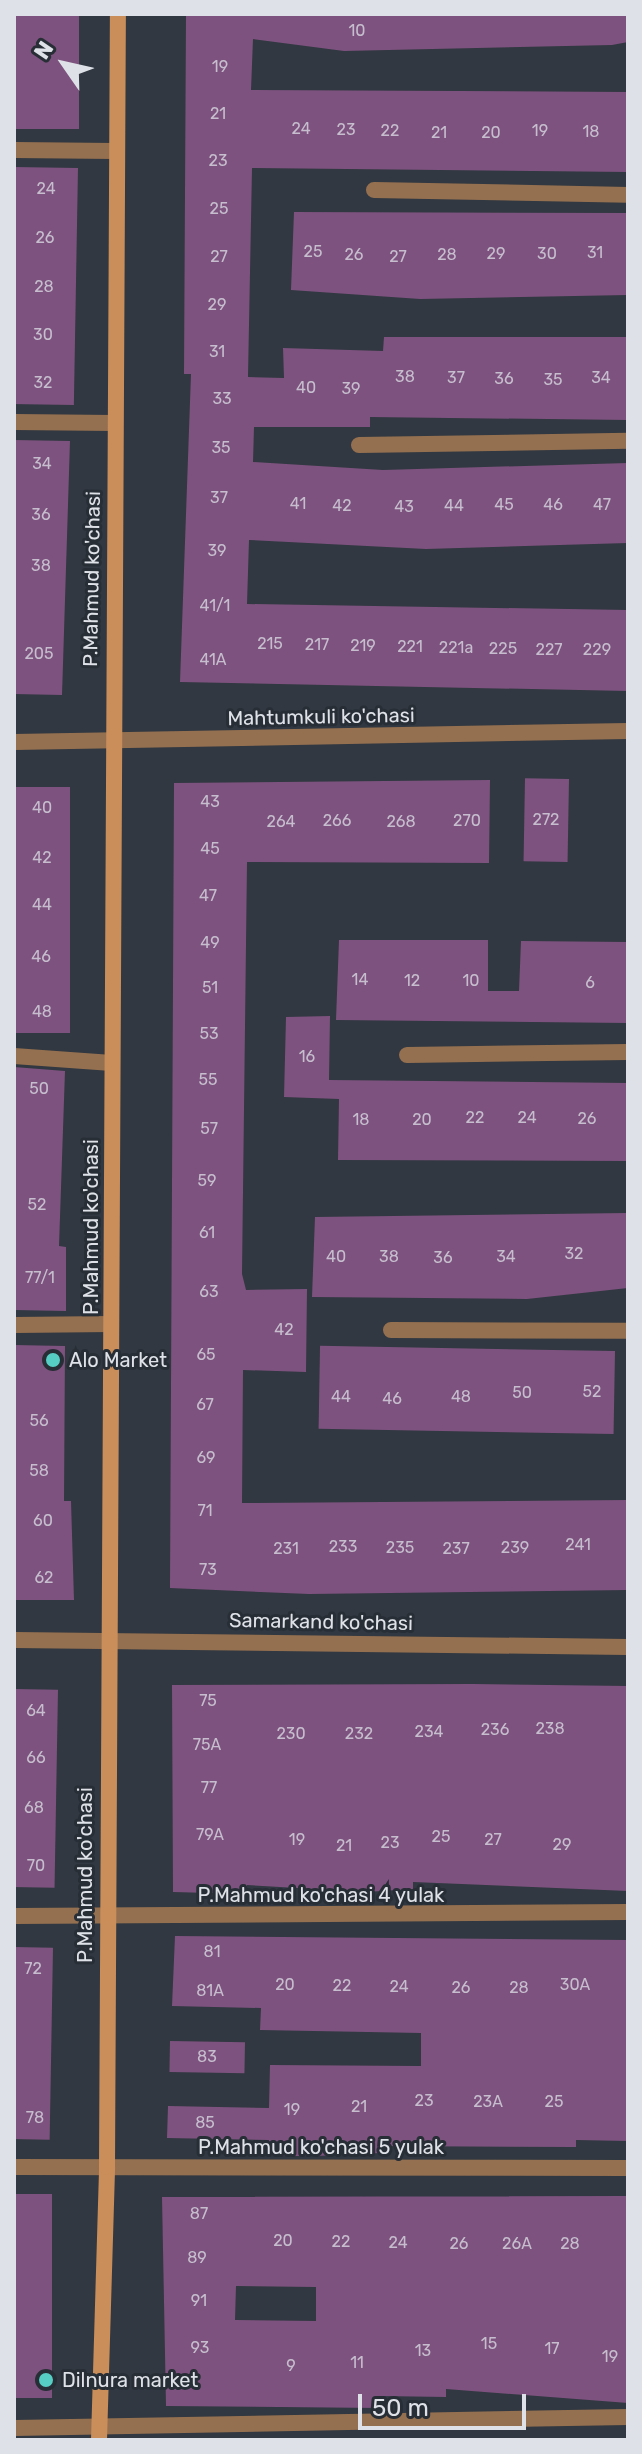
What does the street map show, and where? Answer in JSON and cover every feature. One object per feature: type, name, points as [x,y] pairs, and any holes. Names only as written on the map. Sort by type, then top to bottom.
[{"type":"street","name":"P.Mahmud ko'chasi","points":[[99,2433],[107,2167],[103,1916],[111,1324],[114,151],[118,14]]},
{"type":"street","points":[[14,150],[114,151]]},
{"type":"street","points":[[374,190],[628,195]]},
{"type":"street","points":[[14,422],[114,423]]},
{"type":"street","points":[[359,445],[628,441]]},
{"type":"street","name":"Mahtumkuli ko'chasi","points":[[14,742],[628,731]]},
{"type":"street","points":[[407,1055],[628,1052]]},
{"type":"street","points":[[14,1056],[112,1063]]},
{"type":"street","points":[[14,1325],[111,1324]]},
{"type":"street","points":[[391,1330],[628,1331]]},
{"type":"street","name":"Samarkand ko'chasi","points":[[14,1640],[628,1647]]},
{"type":"street","name":"P.Mahmud ko'chasi 4 yulak","points":[[14,1916],[628,1912]]},
{"type":"street","name":"P.Mahmud ko'chasi 5 yulak","points":[[14,2167],[628,2168]]},
{"type":"street","points":[[14,2428],[99,2433],[628,2417]]},
{"type":"building","points":[[14,14],[79,14],[79,129],[14,129]]},
{"type":"building","points":[[186,14],[628,14],[628,42],[612,45],[344,51],[253,39],[251,90],[628,92],[628,172],[252,168],[248,377],[284,378],[283,348],[383,351],[384,337],[628,337],[628,420],[370,417],[370,427],[254,427],[253,462],[383,470],[628,463],[628,543],[426,549],[249,540],[247,604],[628,610],[628,691],[180,682],[191,374],[184,374]]},
{"type":"building","points":[[14,167],[78,168],[74,405],[14,404]]},
{"type":"building","points":[[294,212],[628,213],[628,295],[420,299],[291,290]]},
{"type":"building","points":[[14,440],[70,441],[62,695],[14,694]]},
{"type":"building","points":[[525,778],[569,779],[568,862],[524,861]]},
{"type":"building","points":[[490,780],[489,863],[247,862],[242,1274],[246,1290],[307,1289],[306,1372],[243,1370],[242,1503],[628,1500],[628,1590],[309,1594],[170,1588],[174,783]]},
{"type":"building","points":[[14,787],[70,787],[70,1033],[14,1033]]},
{"type":"building","points":[[339,940],[488,940],[488,991],[519,991],[521,941],[628,942],[628,1023],[336,1020]]},
{"type":"building","points":[[330,1016],[329,1080],[628,1083],[628,1161],[338,1160],[339,1099],[284,1097],[286,1017]]},
{"type":"building","points":[[14,1067],[65,1071],[59,1246],[66,1247],[66,1311],[14,1310]]},
{"type":"building","points":[[628,1213],[628,1288],[527,1299],[312,1297],[315,1217]]},
{"type":"building","points":[[14,1345],[65,1346],[64,1501],[71,1501],[74,1600],[14,1600]]},
{"type":"building","points":[[320,1346],[615,1351],[614,1434],[319,1429]]},
{"type":"building","points":[[172,1685],[628,1686],[628,1891],[413,1882],[413,1889],[366,1892],[247,1885],[247,1894],[173,1892]]},
{"type":"building","points":[[14,1689],[58,1690],[55,1888],[14,1887]]},
{"type":"building","points":[[175,1936],[628,1940],[628,2141],[576,2140],[576,2147],[381,2146],[381,2153],[268,2156],[269,2140],[167,2138],[168,2106],[269,2108],[270,2065],[421,2066],[421,2033],[260,2030],[261,2008],[172,2006]]},
{"type":"building","points":[[14,1947],[53,1948],[50,2140],[14,2139]]},
{"type":"building","points":[[170,2041],[245,2042],[244,2073],[169,2072]]},
{"type":"building","points":[[14,2194],[52,2194],[52,2398],[14,2398]]},
{"type":"building","points":[[628,2196],[628,2403],[446,2389],[446,2397],[380,2396],[379,2408],[166,2406],[162,2197]],"holes":[[[236,2286],[316,2287],[316,2321],[235,2320]]]},
{"type":"place","name":"Alo Market","points":[[53,1360]]},
{"type":"place","name":"Dilnura market","points":[[46,2380]]}]
